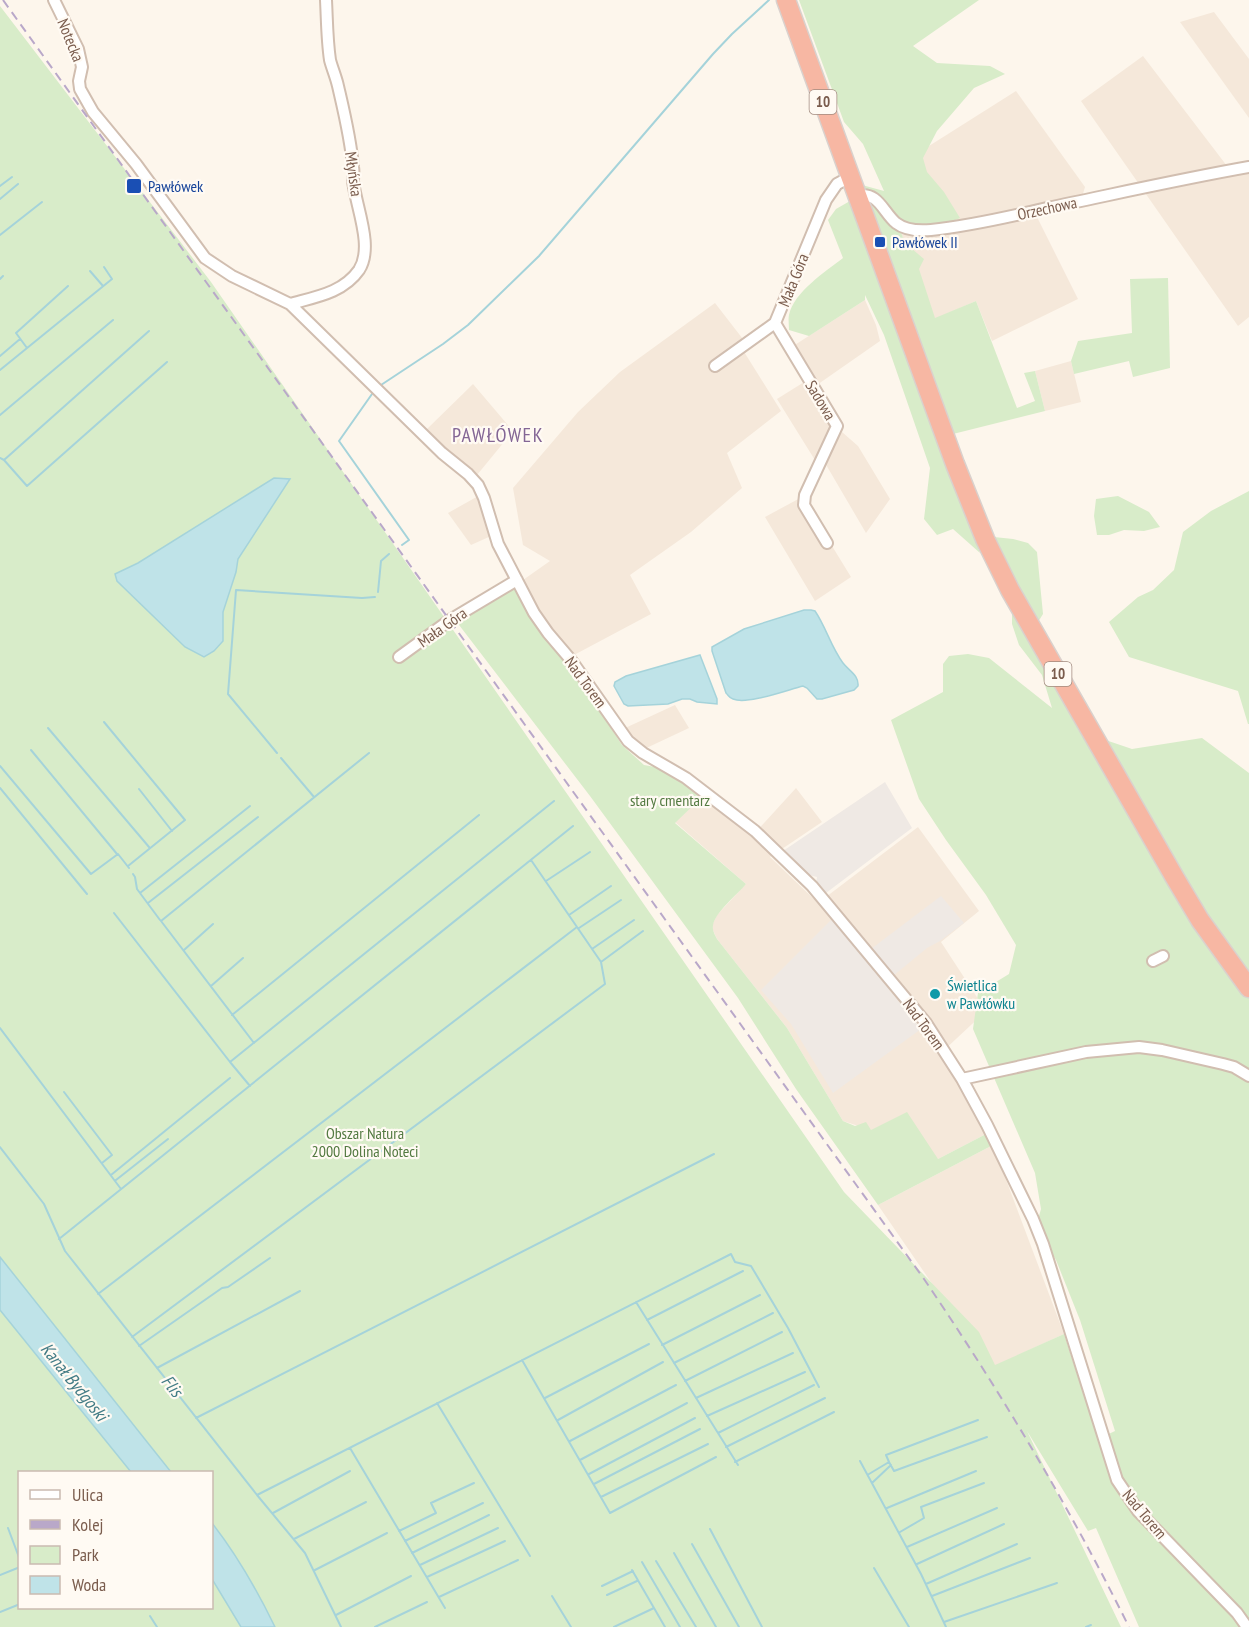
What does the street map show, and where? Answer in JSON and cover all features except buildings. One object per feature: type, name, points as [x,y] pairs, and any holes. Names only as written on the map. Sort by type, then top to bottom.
[{"type":"highway","name":"10","points":[[786,0],[955,464],[985,539],[1010,590],[1175,879],[1200,920],[1249,988]]},
{"type":"street","name":"Notecka","points":[[54,0],[78,49],[82,67],[79,81]]},
{"type":"street","name":"Młyńska","points":[[290,304],[330,293],[342,286],[360,269],[364,257],[365,244],[353,181],[349,140],[330,60],[326,0]]},
{"type":"street","name":"Nad Torem","points":[[79,81],[80,88],[93,112],[136,164],[205,258],[232,276],[290,304],[442,453],[478,485],[498,544],[534,613],[571,660],[628,741],[643,753],[687,778],[755,831],[812,886],[926,1023],[962,1079],[996,1142],[1033,1219],[1043,1244],[1117,1480],[1138,1511],[1237,1613],[1247,1627]]},
{"type":"street","name":"Orzechowa","points":[[858,196],[865,194],[873,196],[897,224],[912,230],[929,231],[974,224],[1249,167]]},
{"type":"street","name":"Mała Góra","points":[[715,366],[775,323],[826,200],[837,184],[850,177]]},
{"type":"street","name":"Sadowa","points":[[775,323],[837,426],[805,495],[804,505],[827,543]]},
{"type":"street","name":"Mała Góra","points":[[399,657],[450,620],[517,580]]},
{"type":"street","points":[[962,1079],[1086,1052],[1139,1047],[1223,1064],[1234,1067],[1249,1076]]},
{"type":"shaded area","points":[[1214,12],[1249,59],[1249,118],[1180,22]]},
{"type":"shaded area","points":[[1143,56],[1227,166],[1249,162],[1249,317],[1238,326],[1081,101]]},
{"type":"shaded area","points":[[1016,91],[1085,187],[1082,197],[1032,207],[1078,299],[992,341],[976,301],[935,319],[885,192],[910,158]]},
{"type":"shaded area","points":[[865,300],[880,341],[814,387],[837,426],[818,465],[777,399],[809,379],[790,348]]},
{"type":"shaded area","points":[[715,303],[746,343],[741,347],[781,411],[727,453],[742,488],[691,532],[630,575],[651,614],[574,655],[544,620],[523,580],[550,561],[523,545],[513,488],[578,412],[620,372]]},
{"type":"shaded area","points":[[1071,361],[1081,402],[1045,411],[1035,371]]},
{"type":"shaded area","points":[[473,384],[513,431],[477,475],[426,430]]},
{"type":"shaded area","points":[[842,432],[858,446],[890,499],[866,533],[825,463]]},
{"type":"shaded area","points":[[480,495],[491,536],[471,545],[448,513]]},
{"type":"shaded area","points":[[802,497],[851,577],[815,601],[765,517]]},
{"type":"shaded area","points":[[675,705],[689,728],[640,751],[623,729]]},
{"type":"shaded area","points":[[885,782],[912,828],[826,893],[816,885],[817,877],[805,874],[783,851]]},
{"type":"shaded area","points":[[796,788],[822,822],[770,857],[818,903],[918,827],[979,911],[941,942],[986,1011],[941,1053],[988,1133],[938,1159],[871,1130],[843,1121],[787,1028],[717,939],[712,928],[717,915],[746,884],[675,822],[703,796],[754,834]]},
{"type":"shaded area","points":[[941,896],[964,923],[927,948],[893,976],[871,949]]},
{"type":"shaded area","points":[[832,919],[921,1029],[833,1093],[791,1024],[761,990]]},
{"type":"shaded area","points":[[993,1145],[1064,1334],[990,1368],[878,1205]]},
{"type":"green space","points":[[799,0],[979,0],[913,46],[937,63],[990,66],[1005,74],[974,88],[937,131],[923,158],[927,172],[944,192],[960,218],[945,224],[914,226],[896,219],[905,243],[924,259],[919,269],[935,318],[976,301],[1017,408],[1035,401],[1024,373],[1035,371],[1045,411],[953,434],[862,185],[884,191],[863,144],[844,122]]},
{"type":"green space","name":"Obszar Natura 2000 Dolina Noteci","points":[[0,6],[211,282],[844,1192],[979,1332],[995,1365],[1064,1334],[1098,1439],[1115,1431],[1080,1320],[1056,1260],[1037,1223],[1041,1209],[1035,1173],[973,1029],[978,993],[1009,974],[1016,945],[986,895],[919,799],[891,720],[943,692],[943,664],[949,656],[968,654],[989,658],[1052,708],[1042,675],[1019,645],[1012,624],[1012,610],[1063,698],[1079,731],[1132,749],[1202,738],[1249,773],[1249,1627],[1139,1627],[1096,1528],[1088,1531],[1027,1431],[1121,1627],[0,1627]]},
{"type":"green space","points":[[850,201],[980,553],[953,529],[937,535],[924,519],[930,468],[884,335],[865,295],[865,300],[809,336],[789,330],[789,315],[797,298],[811,283],[843,258],[828,220],[836,209]]},
{"type":"green space","points":[[1168,278],[1170,368],[1133,377],[1129,361],[1074,374],[1071,361],[1078,341],[1132,333],[1130,279]]},
{"type":"green space","points":[[1249,491],[1248,724],[1238,691],[1129,657],[1109,622],[1138,597],[1153,590],[1174,570],[1183,532],[1211,511]]},
{"type":"green space","points":[[1118,496],[1149,512],[1160,527],[1144,531],[1124,530],[1109,535],[1097,535],[1094,516],[1096,499]]},
{"type":"green space","points":[[994,537],[1028,543],[1037,552],[1043,614],[1038,622],[1017,589]]},
{"type":"green space","name":"stary cmentarz","points":[[516,585],[622,745],[644,765],[655,767],[703,796],[675,823],[746,884],[717,915],[713,929],[717,939],[787,1028],[843,1121],[855,1126],[866,1122],[871,1130],[907,1112],[938,1159],[988,1133],[993,1145],[878,1205],[796,1089],[738,998],[590,796],[456,621]]},
{"type":"water","points":[[274,478],[290,479],[238,559],[223,612],[223,641],[214,651],[204,657],[185,647],[117,581],[115,574],[138,563]]},
{"type":"water","points":[[804,610],[815,611],[839,657],[855,676],[858,686],[854,690],[822,699],[817,699],[803,686],[757,699],[739,700],[730,697],[726,693],[712,647],[744,629]]},
{"type":"water","points":[[700,655],[717,704],[682,699],[668,704],[628,706],[624,704],[614,686],[615,682],[626,676]]},
{"type":"water","name":"Kanał Bydgoski","points":[[0,1257],[170,1471],[130,1471],[0,1310]]},
{"type":"water","points":[[213,1524],[246,1573],[275,1627],[241,1627],[213,1581]]},
{"type":"waterway","points":[[381,385],[468,325],[539,256],[713,54],[769,0]]},
{"type":"waterway","points":[[0,186],[12,177]]},
{"type":"waterway","points":[[0,199],[18,184]]},
{"type":"waterway","points":[[0,235],[42,202]]},
{"type":"waterway","points":[[0,370],[112,279],[104,267]]},
{"type":"waterway","points":[[90,271],[103,286]]},
{"type":"waterway","points":[[0,279],[3,276]]},
{"type":"waterway","points":[[27,348],[16,333],[68,286]]},
{"type":"waterway","points":[[0,415],[113,320]]},
{"type":"waterway","points":[[0,458],[4,460],[149,331]]},
{"type":"waterway","points":[[0,356],[20,339]]},
{"type":"waterway","points":[[4,460],[27,486],[167,362]]},
{"type":"waterway","points":[[372,394],[339,441],[409,540],[402,545]]},
{"type":"waterway","points":[[378,592],[381,561],[389,554]]},
{"type":"waterway","points":[[277,753],[228,694],[236,590],[375,597]]},
{"type":"waterway","points":[[104,722],[185,820],[128,866]]},
{"type":"waterway","points":[[48,728],[149,847]]},
{"type":"waterway","points":[[31,750],[117,854]]},
{"type":"waterway","points":[[254,1043],[161,921],[369,753]]},
{"type":"waterway","points":[[281,758],[314,797]]},
{"type":"waterway","points":[[0,766],[91,874],[118,854],[129,868]]},
{"type":"waterway","points":[[0,788],[87,894]]},
{"type":"waterway","points":[[139,789],[172,831]]},
{"type":"waterway","points":[[250,1086],[230,1062],[554,801]]},
{"type":"waterway","points":[[140,893],[250,806]]},
{"type":"waterway","points":[[232,1015],[479,815]]},
{"type":"waterway","points":[[148,903],[258,817]]},
{"type":"waterway","points":[[59,1239],[573,826]]},
{"type":"waterway","points":[[546,881],[590,852]]},
{"type":"waterway","points":[[132,1337],[605,984],[601,962],[531,860]]},
{"type":"waterway","points":[[133,874],[137,889],[160,920]]},
{"type":"waterway","points":[[569,915],[611,886]]},
{"type":"waterway","points":[[579,928],[621,900]]},
{"type":"waterway","points":[[114,913],[230,1062]]},
{"type":"waterway","points":[[592,949],[634,920]]},
{"type":"waterway","points":[[184,950],[213,924]]},
{"type":"waterway","points":[[98,1294],[577,927]]},
{"type":"waterway","points":[[601,962],[643,931]]},
{"type":"waterway","points":[[211,986],[243,958]]},
{"type":"waterway","points":[[0,1028],[121,1189]]},
{"type":"waterway","points":[[111,1175],[230,1078]]},
{"type":"waterway","points":[[64,1092],[112,1155],[102,1163]]},
{"type":"waterway","points":[[116,1180],[168,1139]]},
{"type":"waterway","name":"Flis","points":[[0,1147],[44,1204],[65,1251],[305,1553],[341,1627]]},
{"type":"waterway","points":[[196,1418],[714,1154]]},
{"type":"waterway","points":[[257,1495],[731,1254],[735,1262],[751,1266],[788,1328],[819,1387]]},
{"type":"waterway","points":[[139,1346],[222,1288],[228,1287],[270,1258]]},
{"type":"waterway","points":[[647,1320],[743,1271]]},
{"type":"waterway","points":[[157,1368],[300,1291]]},
{"type":"waterway","points":[[662,1345],[760,1295]]},
{"type":"waterway","points":[[636,1302],[738,1465]]},
{"type":"waterway","points":[[674,1363],[773,1313]]},
{"type":"waterway","points":[[685,1381],[782,1332]]},
{"type":"waterway","points":[[545,1398],[649,1344]]},
{"type":"waterway","points":[[696,1398],[793,1353]]},
{"type":"waterway","points":[[522,1360],[610,1513],[716,1457]]},
{"type":"waterway","points":[[558,1420],[663,1362]]},
{"type":"waterway","points":[[707,1416],[805,1372]]},
{"type":"waterway","points":[[570,1441],[676,1385]]},
{"type":"waterway","points":[[718,1433],[814,1385]]},
{"type":"waterway","points":[[726,1447],[825,1398]]},
{"type":"waterway","points":[[437,1403],[530,1556]]},
{"type":"waterway","points":[[580,1460],[687,1403]]},
{"type":"waterway","points":[[735,1462],[834,1412]]},
{"type":"waterway","points":[[589,1474],[695,1418]]},
{"type":"waterway","points":[[869,1474],[889,1462],[886,1455],[978,1420]]},
{"type":"waterway","points":[[594,1484],[700,1429]]},
{"type":"waterway","points":[[889,1462],[894,1471],[987,1437]]},
{"type":"waterway","points":[[601,1497],[708,1444]]},
{"type":"waterway","points":[[350,1448],[445,1608]]},
{"type":"waterway","points":[[860,1461],[921,1574],[946,1627]]},
{"type":"waterway","points":[[872,1483],[891,1465]]},
{"type":"waterway","points":[[273,1513],[350,1471]]},
{"type":"waterway","points":[[887,1508],[976,1471]]},
{"type":"waterway","points":[[399,1531],[436,1513],[431,1503],[474,1483]]},
{"type":"waterway","points":[[900,1532],[924,1518],[921,1507],[984,1483]]},
{"type":"waterway","points":[[294,1539],[366,1502]]},
{"type":"waterway","points":[[405,1541],[483,1503]]},
{"type":"waterway","points":[[907,1547],[997,1508]]},
{"type":"waterway","points":[[412,1553],[489,1515]]},
{"type":"waterway","points":[[917,1564],[1004,1524]]},
{"type":"waterway","points":[[8,1528],[18,1555]]},
{"type":"waterway","points":[[420,1565],[498,1528]]},
{"type":"waterway","points":[[710,1529],[762,1627]]},
{"type":"waterway","points":[[315,1570],[387,1533]]},
{"type":"waterway","points":[[427,1577],[505,1541]]},
{"type":"waterway","points":[[692,1544],[739,1627]]},
{"type":"waterway","points":[[926,1584],[1017,1544]]},
{"type":"waterway","points":[[674,1553],[716,1627]]},
{"type":"waterway","points":[[932,1596],[1030,1558]]},
{"type":"waterway","points":[[439,1597],[518,1560]]},
{"type":"waterway","points":[[656,1561],[696,1627]]},
{"type":"waterway","points":[[642,1562],[680,1627]]},
{"type":"waterway","points":[[0,1575],[18,1568]]},
{"type":"waterway","points":[[874,1568],[909,1627]]},
{"type":"waterway","points":[[632,1570],[665,1627]]},
{"type":"waterway","points":[[602,1586],[633,1571]]},
{"type":"waterway","points":[[336,1615],[411,1576]]},
{"type":"waterway","points":[[607,1595],[637,1581]]},
{"type":"waterway","points":[[944,1622],[1057,1583]]},
{"type":"waterway","points":[[552,1596],[571,1627]]},
{"type":"waterway","points":[[375,1627],[427,1602]]},
{"type":"waterway","points":[[0,1612],[18,1605]]},
{"type":"waterway","points":[[614,1627],[654,1608]]},
{"type":"waterway","points":[[150,1616],[157,1627]]},
{"type":"waterway","points":[[1086,1627],[1091,1625]]},
{"type":"railway","points":[[3,0],[924,1279],[980,1364],[1032,1450],[1082,1537],[1129,1627]]},
{"type":"place","name":"Pawłówek","points":[[134,186]]},
{"type":"place","name":"Pawłówek II","points":[[880,242]]},
{"type":"place","name":"Świetlica w Pawłówku","points":[[935,994]]},
{"type":"district","name":"PAWŁÓWEK","points":[[498,435]]}]
